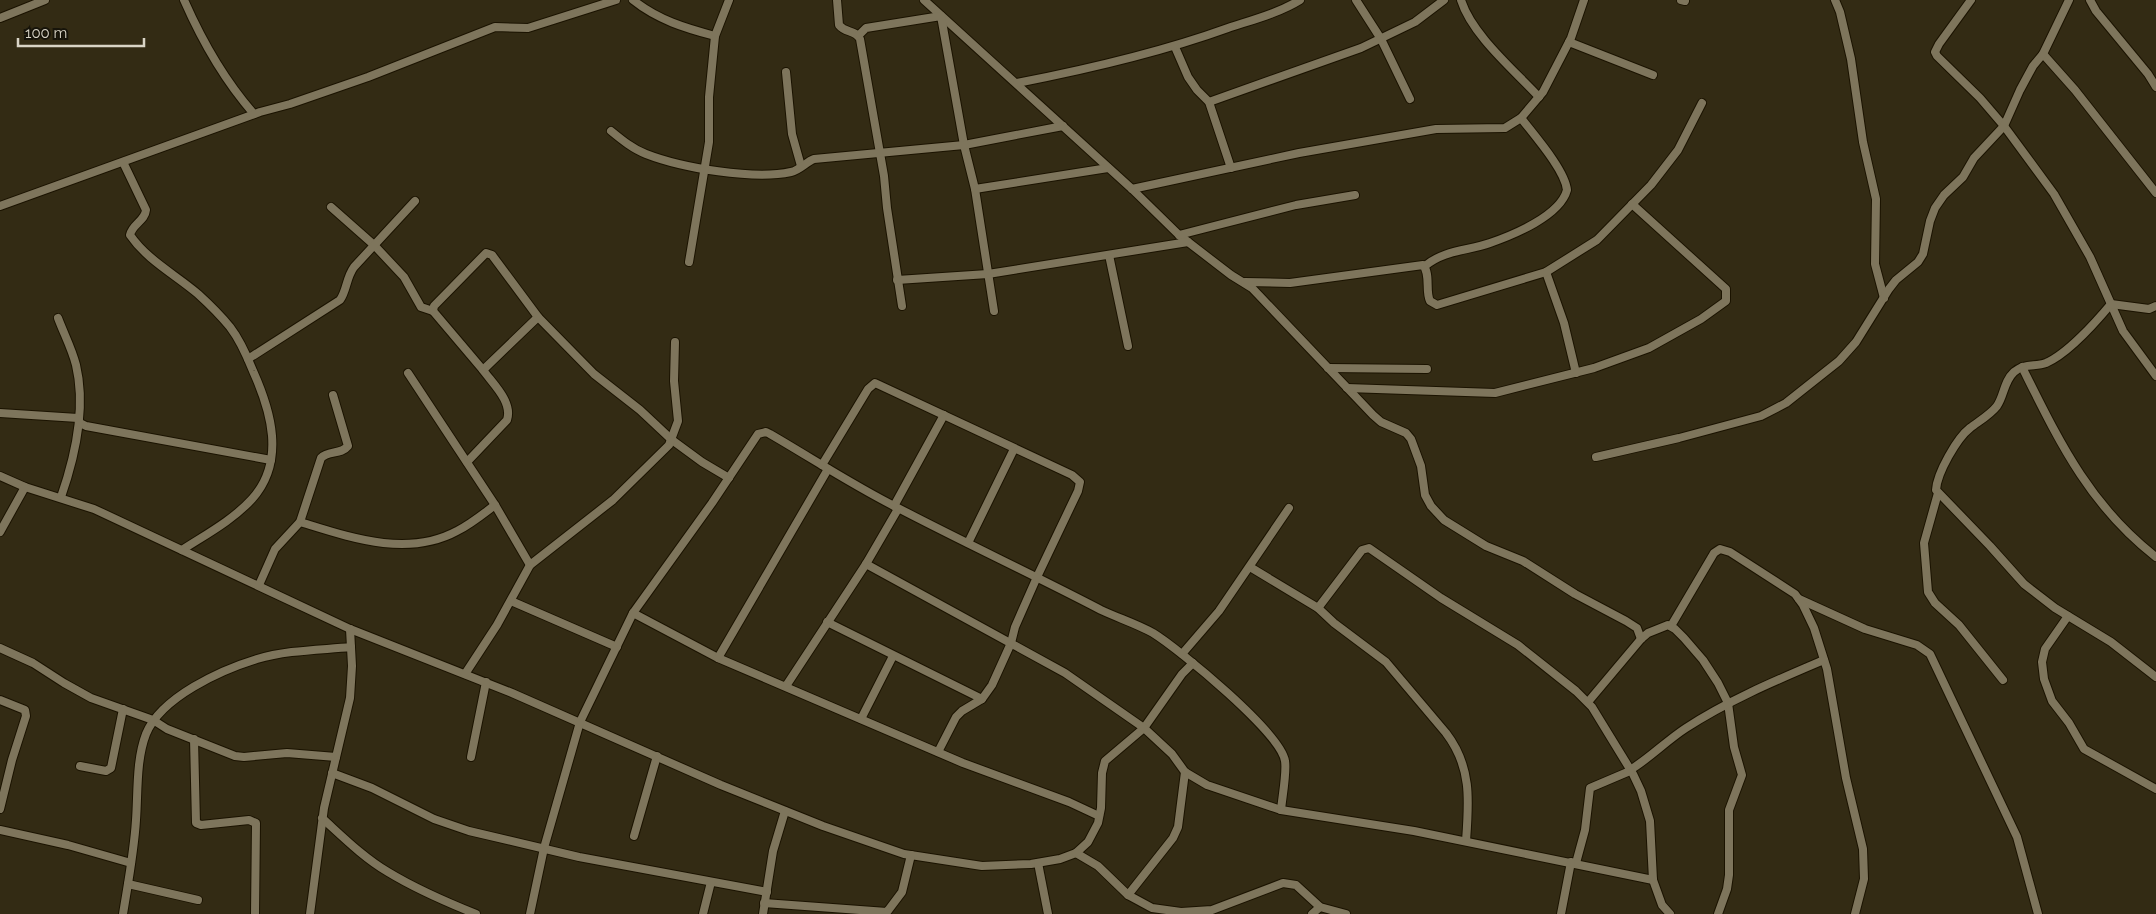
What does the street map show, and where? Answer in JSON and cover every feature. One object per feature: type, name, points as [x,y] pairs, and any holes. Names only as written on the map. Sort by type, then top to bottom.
[{"type":"street","points":[[0,18],[45,0]]},
{"type":"street","points":[[184,0],[199,33],[217,64],[236,94],[254,114]]},
{"type":"street","points":[[0,206],[254,114],[368,78],[495,27],[528,28],[616,0]]},
{"type":"street","points":[[633,0],[660,18],[715,36]]},
{"type":"street","points":[[689,262],[709,142],[709,97],[715,36],[729,0]]},
{"type":"street","points":[[837,0],[840,28],[858,35]]},
{"type":"street","points":[[924,0],[1017,83],[1179,235],[1262,297],[1380,422],[1406,433],[1411,439],[1421,466],[1425,495],[1431,506],[1444,520],[1486,546],[1523,561],[1575,594],[1626,620],[1636,628],[1641,640]]},
{"type":"street","points":[[1017,83],[1105,65],[1175,47],[1248,22],[1300,0]]},
{"type":"street","points":[[1356,0],[1380,38],[1410,99]]},
{"type":"street","points":[[1209,102],[1360,48],[1415,22],[1444,0]]},
{"type":"street","points":[[1461,0],[1468,17],[1479,32],[1539,98]]},
{"type":"street","points":[[1132,189],[1299,153],[1436,129],[1459,127],[1498,130],[1512,125],[1539,98],[1554,72],[1569,42],[1584,0]]},
{"type":"street","points":[[1835,0],[1840,12],[1851,59],[1863,142],[1876,199],[1875,264],[1884,298]]},
{"type":"street","points":[[1971,0],[1935,52],[1941,61],[1980,98],[2004,126],[2060,202],[2090,257],[2123,331],[2156,376]]},
{"type":"street","points":[[1596,456],[1731,425],[1761,416],[1786,404],[1838,361],[1856,342],[1896,280],[1918,262],[1923,254],[1930,221],[1935,208],[1944,195],[1963,177],[1974,158],[2004,126],[2020,90],[2033,66],[2043,54],[2069,0]]},
{"type":"street","points":[[2090,0],[2096,11],[2148,74],[2156,87]]},
{"type":"street","points":[[858,35],[866,28],[941,16]]},
{"type":"street","points":[[941,16],[964,145],[975,189],[994,311]]},
{"type":"street","points":[[858,35],[880,154],[902,306]]},
{"type":"street","points":[[1569,42],[1653,75]]},
{"type":"street","points":[[1175,47],[1188,77],[1209,102],[1230,168]]},
{"type":"street","points":[[2043,54],[2075,90],[2156,193]]},
{"type":"street","points":[[786,72],[792,134],[801,166]]},
{"type":"street","points":[[1425,266],[1428,297],[1430,301],[1437,305],[1546,272],[1597,240],[1650,185],[1678,150],[1702,103]]},
{"type":"street","points":[[1243,282],[1258,284],[1290,282],[1425,266],[1436,257],[1490,243],[1526,228],[1543,218],[1562,201],[1567,190],[1564,179],[1547,152],[1521,118]]},
{"type":"street","points":[[611,131],[645,154],[705,170],[783,173],[794,171],[814,159],[964,145],[1063,126]]},
{"type":"street","points":[[123,162],[146,210],[143,218],[132,229],[130,235],[165,269],[198,294],[230,328],[248,359],[271,416],[273,447],[271,460],[265,477],[252,498],[210,532],[182,550]]},
{"type":"street","points":[[975,189],[1108,168]]},
{"type":"street","points":[[1179,235],[1296,205],[1355,195]]},
{"type":"street","points":[[248,359],[340,300],[344,294],[347,276],[415,201]]},
{"type":"street","points":[[1347,388],[1495,393],[1576,373],[1649,348],[1701,319],[1726,301],[1726,289],[1632,204]]},
{"type":"street","points":[[330,207],[374,246],[404,277],[422,307],[433,311],[483,370],[508,405],[509,416],[507,420],[468,462]]},
{"type":"street","points":[[897,280],[988,274],[1188,242]]},
{"type":"street","points":[[433,311],[434,306],[466,275],[480,258],[489,253],[521,292],[538,317],[594,374],[640,410],[672,440],[702,462],[729,478]]},
{"type":"street","points":[[1109,255],[1128,346]]},
{"type":"street","points":[[1546,272],[1564,323],[1576,373]]},
{"type":"street","points":[[2111,304],[2149,309],[2156,306]]},
{"type":"street","points":[[2111,304],[2092,326],[2060,354],[2048,362],[2022,367],[2009,378],[1996,408],[1970,428],[1954,446],[1936,486],[1938,493],[2024,584],[2068,616],[2110,642],[2156,677]]},
{"type":"street","points":[[483,370],[538,317]]},
{"type":"street","points":[[58,318],[76,366],[79,390],[78,418],[69,473],[62,497]]},
{"type":"street","points":[[465,674],[511,601],[530,565],[614,500],[672,440],[678,421],[674,381],[675,342]]},
{"type":"street","points":[[2022,367],[2059,440],[2087,486],[2130,536],[2156,556]]},
{"type":"street","points":[[1328,368],[1427,369]]},
{"type":"street","points":[[408,373],[468,462],[530,565]]},
{"type":"street","points":[[718,658],[872,384],[878,384],[1072,475],[1080,482],[1078,491],[1015,627],[1011,643],[992,685],[982,699],[962,711],[956,717],[938,752]]},
{"type":"street","points":[[259,585],[275,548],[300,522],[321,458],[324,455],[345,450],[348,446],[333,395]]},
{"type":"street","points":[[0,413],[78,418]]},
{"type":"street","points":[[786,686],[826,622],[866,564],[944,416]]},
{"type":"street","points":[[78,418],[80,423],[86,426],[271,460]]},
{"type":"street","points":[[530,914],[544,848],[580,722],[634,613],[758,434],[763,432],[770,434],[896,507],[1113,616],[1152,633],[1182,654],[1244,708],[1279,748],[1285,761],[1281,810]]},
{"type":"street","points":[[968,543],[1014,449]]},
{"type":"street","points":[[0,476],[25,487],[62,497],[94,509],[350,629],[486,682],[721,785],[832,829],[911,855],[982,866],[1038,863],[1076,853],[1088,842],[1100,816],[1102,773],[1105,761],[1144,728],[1182,674],[1193,663]]},
{"type":"street","points":[[0,532],[25,487]]},
{"type":"street","points":[[1938,493],[1924,543],[1928,592],[1935,603],[1959,625],[2003,680]]},
{"type":"street","points":[[300,522],[372,542],[388,545],[404,544],[434,540],[456,532],[495,505]]},
{"type":"street","points":[[1182,654],[1219,611],[1289,508]]},
{"type":"street","points":[[1318,608],[1362,550],[1369,548],[1441,598],[1518,646],[1588,702],[1606,726],[1641,791],[1650,821],[1653,880],[1662,905],[1670,914]]},
{"type":"street","points":[[1671,626],[1714,553],[1720,549],[1730,552],[1799,599],[1865,629],[1917,645],[1930,654],[2018,837],[2038,914]]},
{"type":"street","points":[[866,564],[1065,673],[1144,728],[1172,754],[1185,772],[1207,785],[1281,810],[1389,826],[1574,862],[1653,880]]},
{"type":"street","points":[[1250,567],[1318,608],[1334,623],[1386,662],[1455,744],[1469,789],[1466,841]]},
{"type":"street","points":[[1799,599],[1814,628],[1824,660],[1846,778],[1863,849],[1864,879],[1861,898],[1855,914]]},
{"type":"street","points":[[511,601],[617,647]]},
{"type":"street","points":[[634,613],[718,658],[938,752],[1069,802],[1100,816]]},
{"type":"street","points":[[2068,616],[2045,649],[2042,662],[2044,679],[2052,701],[2069,723],[2084,749],[2156,789]]},
{"type":"street","points":[[826,622],[982,699]]},
{"type":"street","points":[[1588,702],[1641,640],[1648,633],[1661,626],[1671,626],[1703,660],[1718,683],[1728,703],[1734,747],[1742,775],[1729,810],[1727,889],[1718,914]]},
{"type":"street","points":[[310,914],[322,818],[350,698],[350,629]]},
{"type":"street","points":[[123,914],[131,863],[142,747],[153,720],[181,695],[206,681],[258,659],[351,647]]},
{"type":"street","points":[[0,648],[33,663],[64,684],[91,698],[153,720],[167,729],[235,756],[244,757],[287,753],[336,757]]},
{"type":"street","points":[[860,719],[893,656]]},
{"type":"street","points":[[1561,914],[1574,862],[1585,830],[1590,788],[1644,762],[1662,745],[1686,728],[1728,703],[1824,660]]},
{"type":"street","points":[[471,758],[486,682]]},
{"type":"street","points":[[0,700],[22,707],[25,710],[26,716],[12,760],[0,809]]},
{"type":"street","points":[[80,766],[106,770],[111,768],[123,709]]},
{"type":"street","points":[[194,740],[196,823],[201,825],[249,820],[256,823],[255,914]]},
{"type":"street","points":[[634,836],[657,756]]},
{"type":"street","points":[[1128,895],[1173,838],[1178,827],[1185,772]]},
{"type":"street","points":[[332,773],[372,788],[434,820],[469,831],[579,857],[767,892]]},
{"type":"street","points":[[763,914],[773,851],[785,811]]},
{"type":"street","points":[[322,818],[360,852],[387,872],[451,904],[476,914]]},
{"type":"street","points":[[0,830],[68,845],[131,863]]},
{"type":"street","points":[[1076,853],[1098,866],[1128,895],[1152,908],[1181,912],[1212,910],[1283,883],[1296,885],[1320,907],[1346,914]]},
{"type":"street","points":[[764,903],[886,913],[902,892],[911,855]]},
{"type":"street","points":[[1038,863],[1048,914]]},
{"type":"street","points":[[703,914],[711,882]]},
{"type":"street","points":[[128,884],[198,900]]},
{"type":"street","points":[[1312,914],[1320,907]]}]
